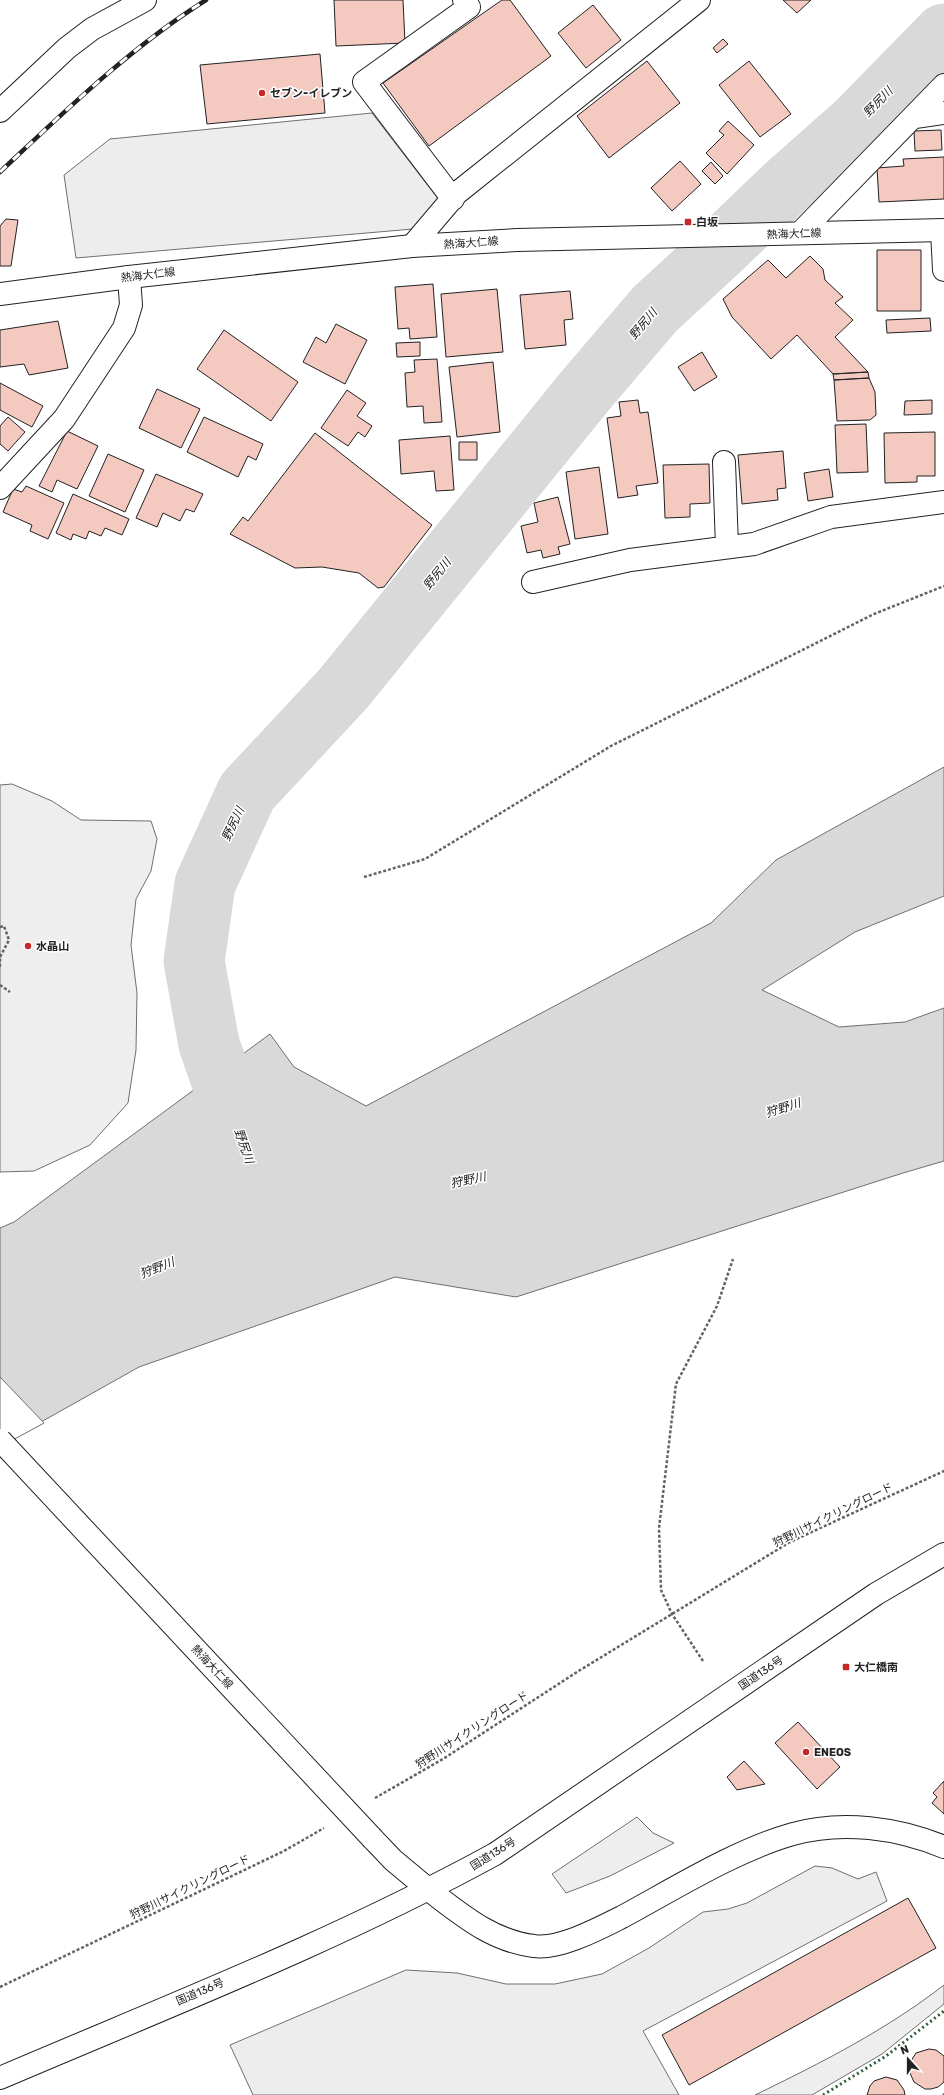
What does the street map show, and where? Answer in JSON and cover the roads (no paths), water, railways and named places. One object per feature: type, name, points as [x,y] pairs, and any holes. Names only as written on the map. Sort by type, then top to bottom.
[{"type":"main road","points":[[0,111],[67,48],[92,29],[145,0]]},
{"type":"main road","points":[[453,199],[364,82],[469,7],[464,0]]},
{"type":"main road","points":[[412,246],[463,188],[699,0]]},
{"type":"main road","points":[[791,234],[915,117],[944,85]]},
{"type":"main road","points":[[915,117],[944,113]]},
{"type":"main road","points":[[943,231],[944,270]]},
{"type":"main road","name":"熱海大仁線","points":[[0,294],[129,277],[412,246],[517,240],[943,231]]},
{"type":"main road","points":[[0,488],[64,419],[124,328],[131,305],[129,277]]},
{"type":"main road","points":[[724,462],[727,547]]},
{"type":"main road","points":[[533,582],[630,560],[754,544],[831,517],[944,502]]},
{"type":"main road","name":"熱海大仁線","points":[[0,1440],[393,1860],[429,1890],[472,1922],[506,1941],[536,1947],[565,1942],[604,1926],[750,1849],[794,1833],[840,1826],[884,1829],[925,1839],[944,1847]]},
{"type":"main road","name":"国道136号","points":[[0,2078],[334,1935],[429,1890],[495,1854],[876,1594],[944,1554]]},
{"type":"water","name":"狩野川","points":[[944,767],[944,896],[855,932],[762,990],[839,1027],[905,1022],[944,1008],[944,1161],[516,1297],[395,1277],[139,1367],[0,1445],[0,1228],[14,1222],[270,1034],[294,1067],[366,1106],[711,923],[776,860]]},
{"type":"waterway","name":"野尻川","points":[[246,1151],[209,1044],[194,961],[205,884],[247,792],[343,689],[585,391],[655,309],[787,185],[858,122],[944,34]]},
{"type":"railway","points":[[0,172],[125,59],[178,18],[206,0]]},
{"type":"place","name":"セブン-イレブン","points":[[262,93]]},
{"type":"place","name":"白坂","points":[[688,222]]},
{"type":"place","name":"水晶山","points":[[28,946]]},
{"type":"place","name":"大仁橋南","points":[[846,1667]]},
{"type":"place","name":"ENEOS","points":[[806,1752]]}]
